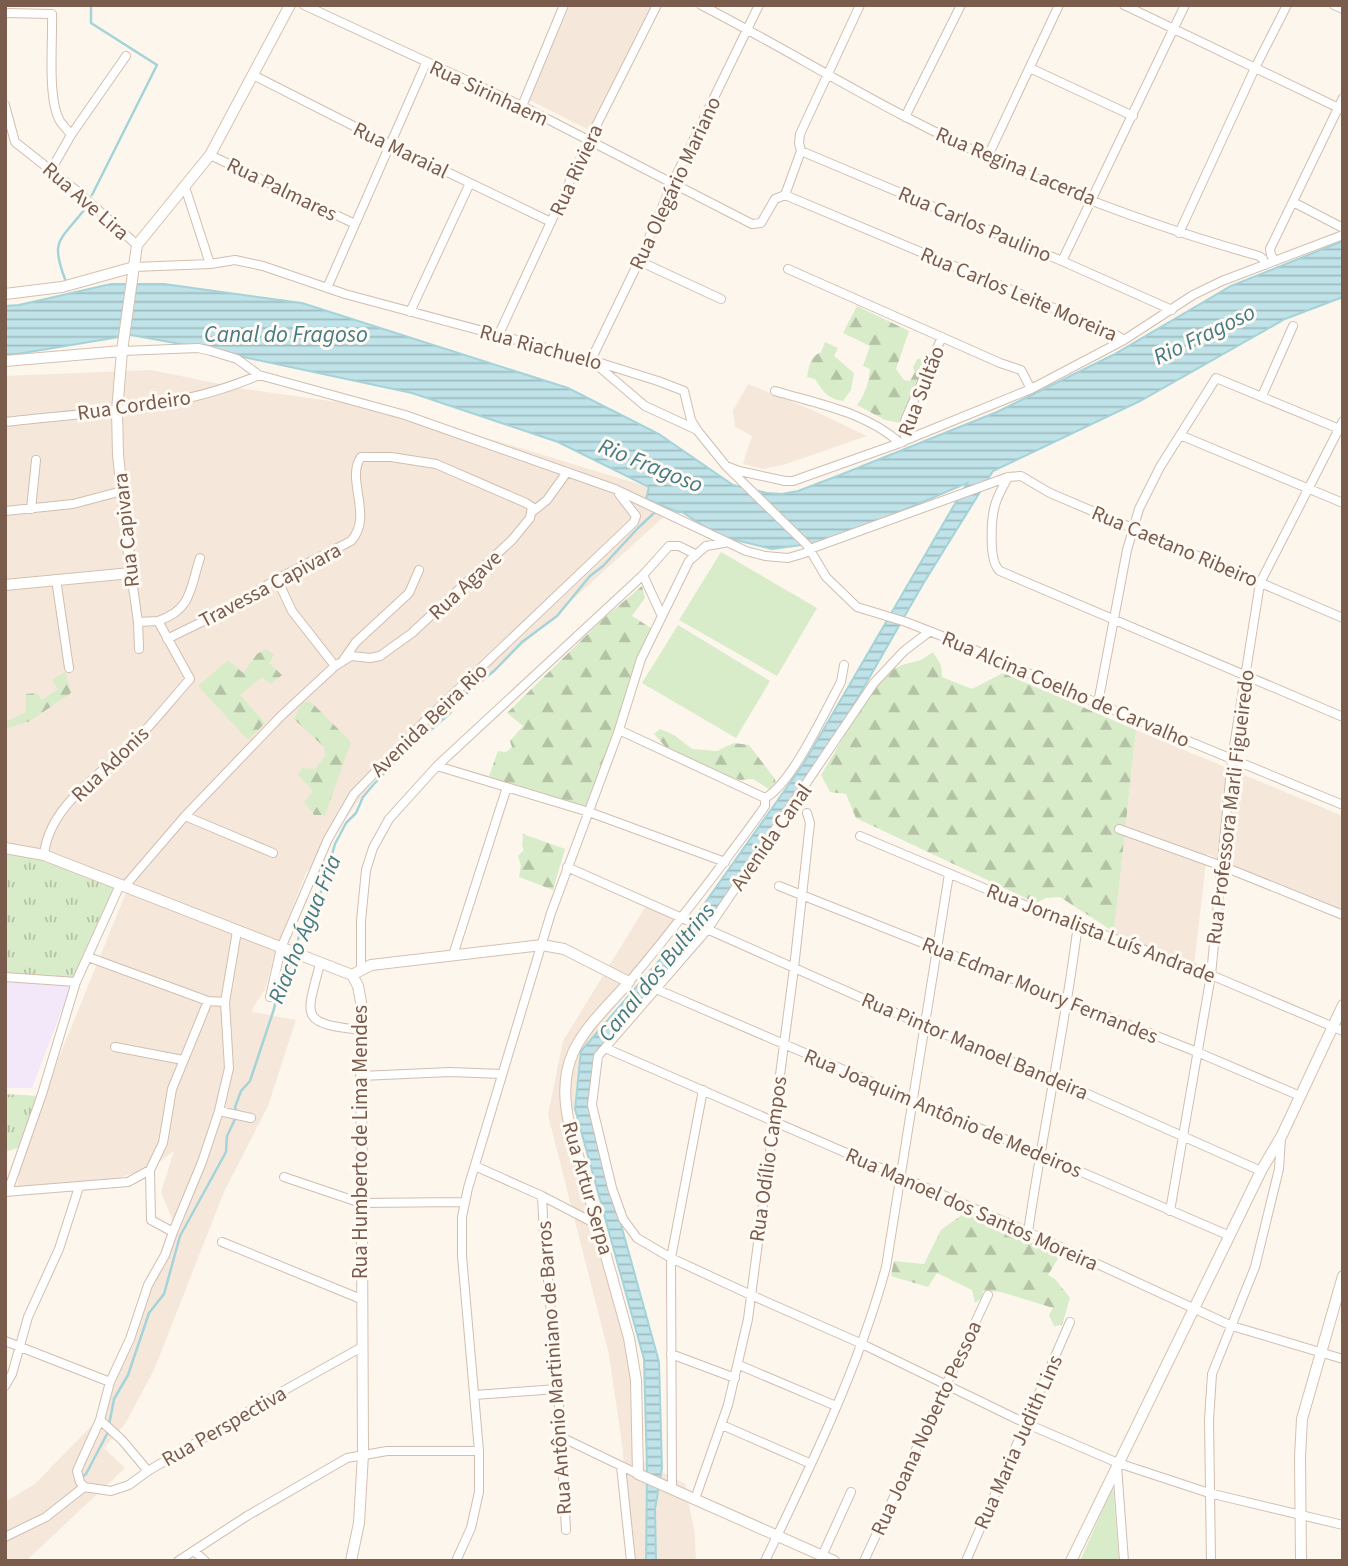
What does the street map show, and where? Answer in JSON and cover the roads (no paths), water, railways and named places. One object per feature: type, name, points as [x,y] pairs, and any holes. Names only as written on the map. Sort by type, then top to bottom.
[{"type":"street","points":[[9,5],[5,12],[52,14],[51,57],[55,103],[60,120],[71,135]]},
{"type":"street","points":[[137,245],[210,155],[290,5]]},
{"type":"street","name":"Rua Sirinhaem","points":[[304,5],[522,106],[754,224],[761,223],[775,199],[785,195]]},
{"type":"street","points":[[522,106],[564,5]]},
{"type":"street","name":"Rua Riviera","points":[[498,335],[589,141],[657,5]]},
{"type":"street","name":"Rua Regina Lacerda","points":[[701,5],[905,117],[988,156],[1179,233],[1259,256],[1265,265]]},
{"type":"street","name":"Rua Olegário Mariano","points":[[591,360],[759,5]]},
{"type":"street","points":[[785,195],[801,151],[800,134],[860,5]]},
{"type":"street","points":[[905,117],[961,5]]},
{"type":"street","points":[[988,156],[1059,5]]},
{"type":"street","points":[[1124,5],[1340,109]]},
{"type":"street","points":[[1062,261],[1185,5]]},
{"type":"street","points":[[1179,233],[1287,5]]},
{"type":"street","points":[[1334,5],[1343,9]]},
{"type":"street","points":[[51,170],[71,135],[126,56]]},
{"type":"street","points":[[327,288],[353,223],[426,63]]},
{"type":"street","points":[[1030,68],[1133,116]]},
{"type":"street","name":"Rua Maraial","points":[[253,75],[389,145],[551,222]]},
{"type":"street","points":[[1275,261],[1270,255],[1270,249],[1343,98]]},
{"type":"street","name":"Rua Ave Lira","points":[[5,105],[10,144],[51,170],[137,245],[123,346]]},
{"type":"street","name":"Rua Carlos Paulino","points":[[801,151],[1172,310]]},
{"type":"street","name":"Rua Palmares","points":[[210,155],[353,223]]},
{"type":"street","points":[[410,312],[470,183]]},
{"type":"street","points":[[185,187],[210,264]]},
{"type":"street","name":"Rua Carlos Leite Moreira","points":[[785,195],[1111,332],[1124,340],[1193,295],[1265,265]]},
{"type":"street","points":[[1293,202],[1343,228]]},
{"type":"street","points":[[1265,265],[1343,234]]},
{"type":"street","name":"Rua Riachuelo","points":[[134,271],[235,260],[264,266],[410,312],[591,360],[685,393],[691,420],[726,466]]},
{"type":"street","points":[[639,261],[721,299]]},
{"type":"street","points":[[788,269],[1021,370],[1031,389]]},
{"type":"street","points":[[5,294],[62,287],[134,271]]},
{"type":"street","points":[[1262,396],[1293,326]]},
{"type":"street","name":"Rua Sultão","points":[[903,442],[906,418],[942,337]]},
{"type":"street","points":[[726,466],[774,479],[793,481],[903,442],[1031,389],[1124,340]]},
{"type":"street","points":[[5,361],[123,346],[198,348],[237,359],[259,375],[405,415],[615,489],[726,543],[746,551],[778,558],[794,557],[809,547],[1008,477]]},
{"type":"street","name":"Rua Capivara","points":[[123,346],[117,411],[122,491],[139,649]]},
{"type":"street","points":[[591,360],[645,406],[697,430]]},
{"type":"street","name":"Rua Cordeiro","points":[[5,422],[117,411],[214,393],[259,375]]},
{"type":"street","points":[[1098,703],[1132,527],[1151,483],[1216,378],[1342,427]]},
{"type":"street","points":[[775,391],[836,408],[885,430],[903,442]]},
{"type":"street","name":"Rua Professora Marli Figueiredo","points":[[1170,1211],[1211,975],[1232,759],[1260,583],[1342,427]]},
{"type":"street","points":[[1180,435],[1343,503]]},
{"type":"street","name":"Travessa Capivara","points":[[167,639],[230,608],[276,579],[334,551],[354,538],[360,527],[361,515],[359,459],[367,456],[436,464],[526,503],[532,508],[532,512]]},
{"type":"street","points":[[31,509],[36,460]]},
{"type":"street","name":"Rua Alcina Coelho de Carvalho","points":[[726,466],[809,547],[826,577],[857,607],[906,622],[1343,805]]},
{"type":"street","name":"Rua Agave","points":[[338,663],[351,656],[376,657],[412,633],[506,547],[524,527],[532,512],[547,500],[567,472]]},
{"type":"street","points":[[1008,477],[994,510],[993,559],[995,567],[1000,571],[1343,717]]},
{"type":"street","name":"Rua Caetano Ribeiro","points":[[1008,477],[1021,477],[1049,493],[1343,618]]},
{"type":"street","name":"Avenida Beira Rio","points":[[270,997],[282,948],[328,839],[354,794],[426,720],[636,519],[632,509],[615,489]]},
{"type":"street","points":[[5,511],[73,503],[122,491]]},
{"type":"street","points":[[456,1561],[476,1510],[479,1451],[463,1255],[464,1202],[567,867],[619,730],[641,659],[680,576],[695,554],[706,546],[726,543]]},
{"type":"street","name":"Rua Humberto de Lima Mendes","points":[[351,1561],[359,1522],[363,1454],[361,1002],[356,973],[363,891],[373,848],[395,811],[438,766],[643,575],[670,546],[679,546],[695,554]]},
{"type":"street","points":[[138,622],[158,621],[186,604],[200,558]]},
{"type":"street","points":[[208,1001],[172,1089],[163,1143],[150,1170],[128,1182],[7,1192],[42,1094],[76,982],[122,886],[281,716],[409,593],[414,587],[419,570]]},
{"type":"street","points":[[5,585],[131,573]]},
{"type":"street","points":[[643,575],[662,614]]},
{"type":"street","points":[[56,579],[69,668]]},
{"type":"street","points":[[276,579],[292,611],[338,663]]},
{"type":"street","points":[[158,621],[167,639]]},
{"type":"street","name":"Avenida Canal","points":[[671,1258],[637,1238],[623,1219],[615,1198],[592,1105],[596,1061],[706,929],[807,785],[863,698],[894,660],[929,632]]},
{"type":"street","name":"Rua Adonis","points":[[44,856],[46,839],[56,819],[80,791],[146,729],[190,680],[167,639]]},
{"type":"street","name":"Rua Artur Serpa","points":[[640,1475],[635,1369],[626,1327],[568,1118],[566,1085],[570,1060],[578,1040],[687,919],[765,806],[765,798],[774,793],[788,776],[841,682],[844,665]]},
{"type":"street","points":[[619,730],[765,798]]},
{"type":"street","points":[[438,766],[589,812],[725,862]]},
{"type":"street","points":[[453,956],[507,787]]},
{"type":"street","name":"Rua Odílio Campos","points":[[695,1499],[722,1425],[739,1365],[751,1295],[794,968],[810,820],[807,813]]},
{"type":"street","points":[[185,816],[272,853]]},
{"type":"street","points":[[1119,829],[1222,866],[1343,915]]},
{"type":"street","name":"Rua Jornalista Luís Andrade","points":[[860,836],[949,874],[1211,975],[1337,1028]]},
{"type":"street","points":[[5,848],[44,856],[320,964],[356,973],[371,965],[542,945],[564,949],[629,982]]},
{"type":"street","name":"Rua Pintor Manoel Bandeira","points":[[567,867],[1261,1171]]},
{"type":"street","points":[[765,1561],[836,1406],[886,1267],[949,874]]},
{"type":"street","name":"Rua Edmar Moury Fernandes","points":[[779,886],[1197,1052],[1300,1096]]},
{"type":"street","points":[[1028,1232],[1039,1155],[1068,1001],[1077,924]]},
{"type":"street","points":[[5,1537],[46,1517],[82,1485],[78,1471],[101,1422],[110,1382],[130,1339],[148,1285],[165,1255],[191,1193],[219,1111],[229,1068],[225,1002],[237,931]]},
{"type":"street","points":[[88,957],[208,1001],[225,1002]]},
{"type":"street","points":[[320,964],[309,1007],[311,1015],[319,1022],[360,1030]]},
{"type":"street","points":[[5,977],[76,982]]},
{"type":"street","name":"Rua Joaquim Antônio de Medeiros","points":[[656,989],[1230,1236]]},
{"type":"street","points":[[1071,1561],[1261,1171],[1337,1028],[1343,1005]]},
{"type":"street","points":[[115,1047],[183,1060]]},
{"type":"street","name":"Rua Manoel dos Santos Moreira","points":[[605,1048],[902,1176],[1232,1326],[1343,1359]]},
{"type":"street","points":[[361,1076],[450,1072],[502,1074]]},
{"type":"street","points":[[668,1487],[671,1258],[703,1090]]},
{"type":"street","points":[[219,1111],[251,1118]]},
{"type":"street","points":[[1211,1561],[1211,1382],[1217,1357],[1251,1278],[1262,1241],[1279,1169],[1282,1135]]},
{"type":"street","name":"Rua Antônio Martiniano de Barros","points":[[475,1166],[542,1196],[558,1389],[566,1530]]},
{"type":"street","points":[[150,1170],[151,1220],[173,1233]]},
{"type":"street","points":[[284,1177],[361,1203],[464,1202]]},
{"type":"street","points":[[5,1386],[12,1374],[27,1317],[59,1249],[79,1186]]},
{"type":"street","points":[[542,1196],[599,1226]]},
{"type":"street","points":[[222,1242],[361,1299]]},
{"type":"street","points":[[671,1258],[1118,1464],[1209,1493],[1343,1525]]},
{"type":"street","points":[[1301,1561],[1302,1419],[1343,1276]]},
{"type":"street","name":"Rua Joana Noberto Pessoa","points":[[864,1561],[944,1384],[988,1295]]},
{"type":"street","name":"Rua Maria Judith Lins","points":[[966,1561],[1070,1322]]},
{"type":"street","points":[[5,1341],[110,1382]]},
{"type":"street","name":"Rua Perspectiva","points":[[82,1485],[106,1492],[129,1485],[283,1391],[362,1348]]},
{"type":"street","points":[[671,1354],[735,1378]]},
{"type":"street","points":[[739,1365],[836,1406]]},
{"type":"street","points":[[474,1395],[558,1389]]},
{"type":"street","points":[[101,1422],[148,1471]]},
{"type":"street","points":[[722,1425],[809,1463]]},
{"type":"street","points":[[561,1437],[834,1561]]},
{"type":"street","points":[[178,1561],[247,1516],[347,1458],[387,1451],[479,1451]]},
{"type":"street","points":[[1118,1464],[1124,1561]]},
{"type":"street","points":[[621,1466],[631,1561]]},
{"type":"street","points":[[822,1556],[851,1492]]},
{"type":"street","points":[[194,1551],[205,1561]]},
{"type":"water","name":"Canal do Fragoso","points":[[1343,241],[1343,297],[1285,319],[1140,401],[993,471],[923,584],[825,755],[701,933],[594,1058],[588,1105],[659,1362],[662,1468],[655,1509],[656,1561],[646,1561],[644,1359],[575,1109],[581,1051],[688,927],[804,763],[967,483],[831,541],[772,549],[719,536],[682,512],[646,499],[649,487],[558,442],[412,393],[131,335],[5,356],[5,306],[111,284],[164,284],[302,303],[568,388],[659,434],[733,485],[782,494],[798,491],[840,475],[997,412],[1113,355],[1231,286]]},
{"type":"waterway","points":[[91,5],[91,23],[157,65],[92,195]]},
{"type":"waterway","points":[[65,279],[58,248],[63,235],[84,210]]},
{"type":"waterway","name":"Riacho Água Fria","points":[[295,951],[301,929],[318,902],[335,844],[346,823],[356,813],[363,797],[399,758],[450,713],[457,701],[495,670],[522,642],[557,616],[590,576],[654,513],[659,512]]},
{"type":"waterway","name":"Riacho Água Fria","points":[[109,1425],[114,1399],[128,1375],[149,1313],[164,1294],[180,1236],[226,1152],[227,1136],[237,1115],[235,1107],[241,1091],[250,1081],[274,1009],[279,983],[287,974],[293,957]]},
{"type":"waterway","name":"Riacho Água Fria","points":[[82,1477],[108,1432]]},
{"type":"water label","name":"Rio Fragoso","points":[[1204,334]]},
{"type":"water label","name":"Rio Fragoso","points":[[651,465]]},
{"type":"water label","name":"Canal dos Bultrins","points":[[656,972]]}]
